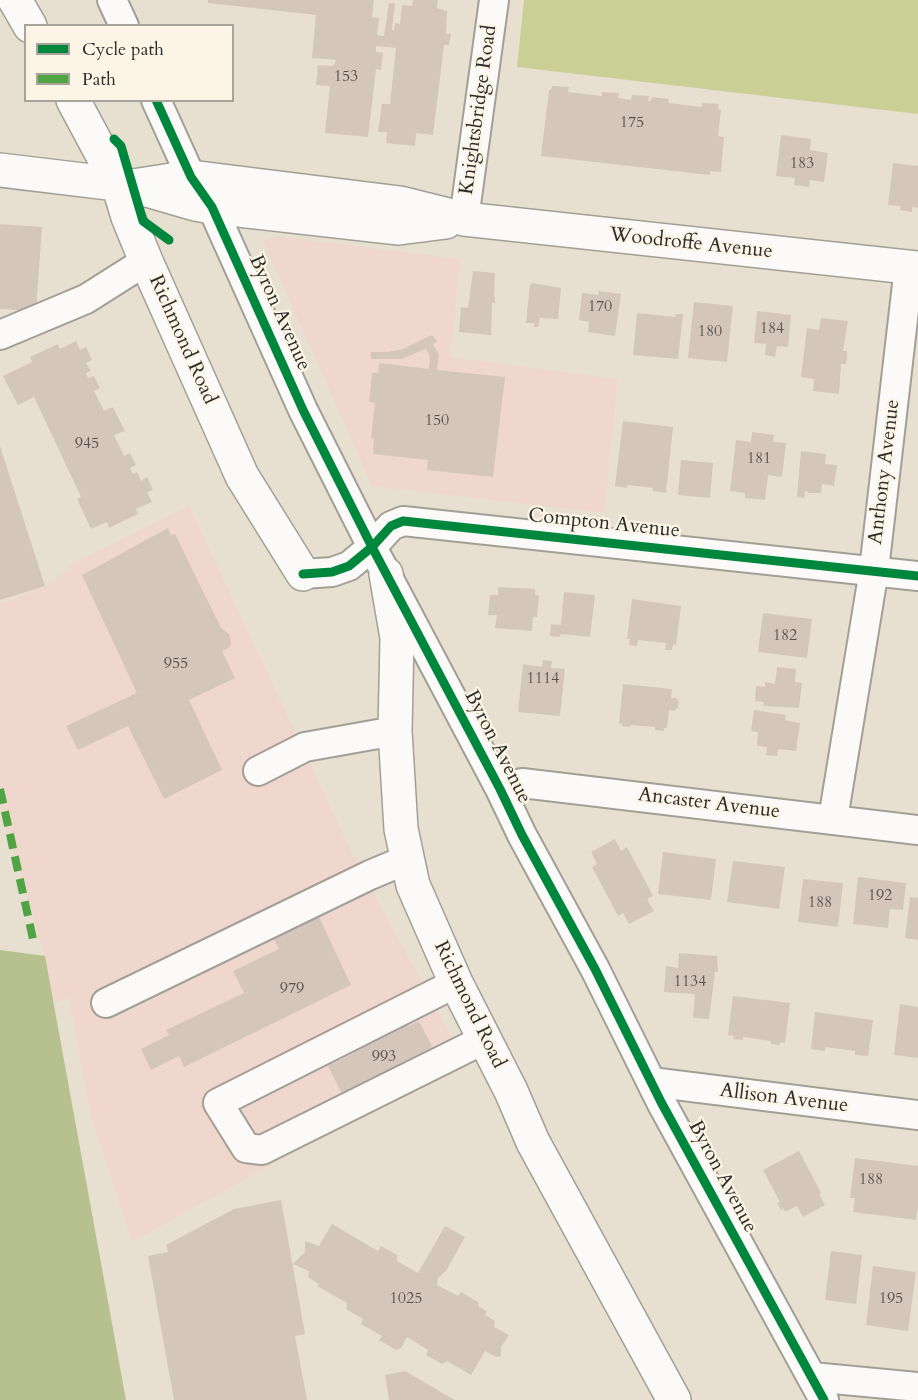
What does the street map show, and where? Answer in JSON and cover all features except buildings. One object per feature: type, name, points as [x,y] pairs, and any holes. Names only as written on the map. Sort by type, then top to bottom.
[{"type":"main road","points":[[15,0],[29,24]]},
{"type":"main road","name":"Richmond Road","points":[[74,102],[126,185],[128,217],[242,476],[303,574]]},
{"type":"main road","name":"Woodroffe Avenue","points":[[0,170],[200,196],[400,203],[464,219],[913,267]]},
{"type":"main road","name":"Richmond Road","points":[[379,561],[397,638],[395,730],[401,829],[413,885],[456,983],[533,1142],[674,1400]]},
{"type":"street","points":[[112,0],[123,24]]},
{"type":"street","name":"Knightsbridge Road","points":[[464,219],[494,0]]},
{"type":"street","name":"Byron Avenue","points":[[157,102],[303,410],[379,561],[522,835],[595,969],[651,1082],[741,1251],[818,1388]]},
{"type":"street","points":[[0,335],[86,299],[146,261]]},
{"type":"street","name":"Anthony Avenue","points":[[833,819],[874,570],[913,267]]},
{"type":"street","name":"Compton Avenue","points":[[303,574],[332,572],[349,566],[379,561],[391,526],[403,521],[918,576]]},
{"type":"street","points":[[258,771],[305,747],[395,730]]},
{"type":"street","name":"Ancaster Avenue","points":[[500,789],[522,783],[918,830]]},
{"type":"street","points":[[106,1003],[370,875],[408,859]]},
{"type":"street","points":[[456,983],[218,1102],[246,1148],[262,1150],[485,1039]]},
{"type":"street","name":"Allison Avenue","points":[[651,1082],[918,1115]]},
{"type":"street","points":[[818,1388],[918,1386]]},
{"type":"shaded area","points":[[275,236],[461,259],[450,357],[618,379],[604,513],[372,486],[263,241]]},
{"type":"shaded area","points":[[189,506],[352,853],[463,1058],[132,1242],[90,1114],[69,998],[54,1003],[45,956],[0,807],[0,604],[49,585],[76,561]]},
{"type":"green space","points":[[524,0],[918,0],[918,114],[517,67]]},
{"type":"green space","points":[[0,950],[45,956],[126,1400],[0,1400]]},
{"type":"marked path","points":[[0,789],[33,939]]},
{"type":"cycle path","points":[[157,102],[191,177],[212,207],[303,410],[372,547],[522,835],[595,969],[661,1102],[824,1400]]},
{"type":"cycle path","points":[[114,139],[121,146],[143,221],[169,240]]},
{"type":"cycle path","points":[[303,574],[332,572],[349,566],[372,547],[391,526],[403,521],[918,576]]}]
